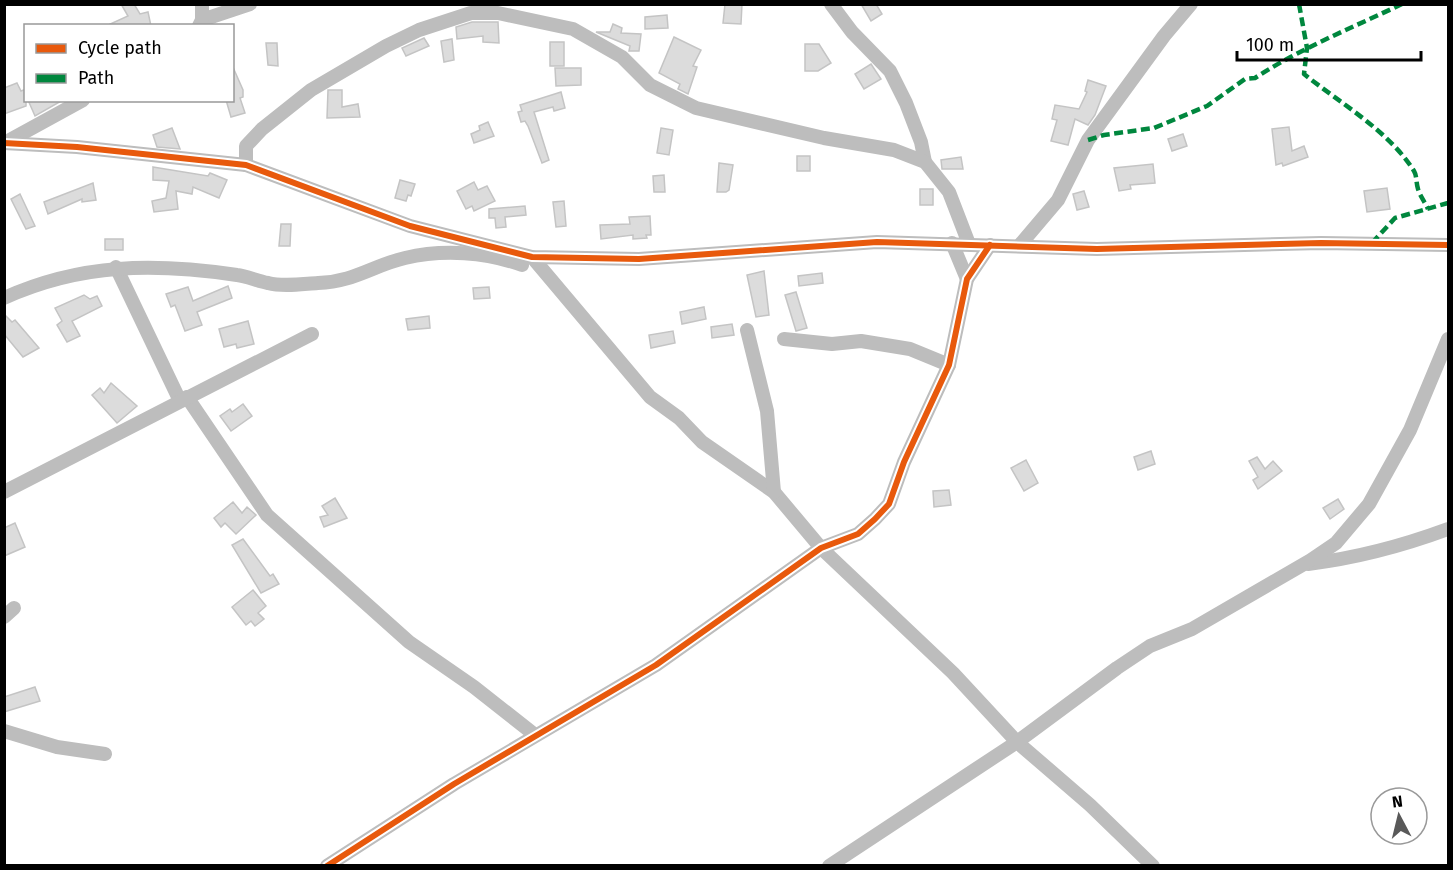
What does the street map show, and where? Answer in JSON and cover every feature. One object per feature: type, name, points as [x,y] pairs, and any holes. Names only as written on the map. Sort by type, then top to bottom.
[{"type":"street","points":[[202,4],[201,23],[250,4]]},
{"type":"street","points":[[831,4],[852,32],[890,72],[906,103],[921,142],[924,162]]},
{"type":"street","points":[[1019,246],[1058,200],[1088,140],[1164,36],[1191,4]]},
{"type":"street","points":[[246,165],[246,146],[311,90],[419,30],[471,13],[498,13],[573,29],[622,57],[651,85],[696,108],[824,138],[894,150],[924,162],[949,192],[969,244]]},
{"type":"street","points":[[5,143],[35,129],[80,102]]},
{"type":"street","points":[[5,143],[77,147],[246,165],[410,226],[527,261],[650,397],[678,418],[702,442],[774,492],[821,549],[953,673],[1017,742],[1090,805],[1153,866]]},
{"type":"street","points":[[4,298],[36,285],[116,267],[208,271],[240,275],[270,284],[330,282],[359,277],[405,258],[466,252],[527,261],[639,259],[877,242],[1097,249],[1321,243],[1449,245]]},
{"type":"street","points":[[952,243],[968,279]]},
{"type":"street","points":[[327,866],[535,735],[656,664],[821,549],[858,534],[889,504],[904,462],[949,365],[968,279],[990,245]]},
{"type":"street","points":[[116,267],[183,399],[267,515],[409,642],[474,687],[535,735]]},
{"type":"street","points":[[747,330],[767,411],[774,492]]},
{"type":"street","points":[[4,492],[312,334]]},
{"type":"street","points":[[784,339],[832,344],[861,341],[910,349],[949,365]]},
{"type":"street","points":[[829,866],[1017,742],[1150,646],[1192,629],[1336,543],[1369,504],[1410,430],[1449,339]]},
{"type":"street","points":[[1300,565],[1367,555],[1406,545],[1449,529]]},
{"type":"street","points":[[4,731],[57,747],[105,754]]},
{"type":"building","points":[[121,4],[134,4],[140,14],[148,12],[151,24],[110,24],[128,16]]},
{"type":"building","points":[[725,4],[742,4],[741,24],[723,23]]},
{"type":"building","points":[[861,4],[876,4],[882,14],[871,21]]},
{"type":"building","points":[[667,15],[668,28],[645,29],[645,17]]},
{"type":"building","points":[[472,22],[498,22],[499,43],[483,42],[483,36],[457,39],[456,27]]},
{"type":"building","points":[[613,24],[622,28],[621,33],[641,34],[639,51],[629,51],[630,46],[596,32],[610,32]]},
{"type":"building","points":[[674,37],[701,50],[693,66],[697,67],[688,94],[678,89],[680,84],[659,73]]},
{"type":"building","points":[[424,38],[429,46],[406,56],[402,48]]},
{"type":"building","points":[[452,39],[454,60],[444,62],[441,41]]},
{"type":"building","points":[[550,42],[564,42],[564,66],[550,66]]},
{"type":"building","points":[[266,43],[277,43],[278,66],[268,65]]},
{"type":"building","points":[[805,44],[819,44],[831,63],[818,71],[805,71]]},
{"type":"building","points":[[871,64],[881,79],[864,89],[855,74]]},
{"type":"building","points":[[555,68],[581,68],[581,85],[556,86]]},
{"type":"building","points":[[234,70],[243,90],[243,97],[240,98],[245,113],[231,117],[227,102],[234,102]]},
{"type":"building","points":[[1088,80],[1106,86],[1095,115],[1088,125],[1075,119],[1068,145],[1051,141],[1057,120],[1052,119],[1055,105],[1079,109],[1087,92],[1085,91]]},
{"type":"building","points":[[17,83],[21,91],[24,90],[26,106],[4,114],[4,88]]},
{"type":"building","points":[[328,90],[342,90],[342,107],[358,104],[360,117],[327,118]]},
{"type":"building","points":[[561,92],[565,108],[554,111],[553,107],[534,112],[549,160],[542,163],[528,126],[525,121],[521,122],[518,112],[522,111],[520,105]]},
{"type":"building","points":[[29,102],[60,102],[35,116]]},
{"type":"building","points":[[488,122],[494,136],[474,143],[471,134],[480,130],[479,126]]},
{"type":"building","points":[[1289,127],[1292,151],[1304,146],[1308,157],[1283,166],[1282,163],[1276,165],[1272,129]]},
{"type":"building","points":[[172,128],[180,149],[157,147],[153,135]]},
{"type":"building","points":[[661,128],[673,130],[669,155],[657,153]]},
{"type":"building","points":[[1183,134],[1187,146],[1172,151],[1168,139]]},
{"type":"building","points":[[797,156],[810,156],[810,171],[797,171]]},
{"type":"building","points":[[961,157],[963,169],[942,169],[941,160]]},
{"type":"building","points":[[719,163],[733,165],[729,190],[726,192],[717,192]]},
{"type":"building","points":[[1153,164],[1155,183],[1130,185],[1131,189],[1119,191],[1114,168]]},
{"type":"building","points":[[153,167],[208,176],[210,173],[227,180],[219,198],[193,187],[192,194],[176,191],[178,209],[154,212],[152,201],[166,198],[169,181],[153,180]]},
{"type":"building","points":[[664,175],[665,192],[654,192],[653,176]]},
{"type":"building","points":[[400,180],[415,184],[411,196],[408,195],[406,201],[395,198]]},
{"type":"building","points":[[474,182],[478,190],[487,186],[495,201],[474,211],[472,206],[466,209],[457,191]]},
{"type":"building","points":[[93,183],[96,200],[82,202],[82,199],[48,214],[44,202]]},
{"type":"building","points":[[1387,188],[1390,209],[1367,212],[1364,191]]},
{"type":"building","points":[[920,189],[933,189],[933,205],[920,205]]},
{"type":"building","points":[[1084,191],[1089,207],[1077,210],[1073,194]]},
{"type":"building","points":[[20,194],[35,226],[26,229],[11,199]]},
{"type":"building","points":[[564,201],[566,226],[556,227],[553,202]]},
{"type":"building","points":[[525,206],[526,215],[505,217],[506,227],[496,228],[495,218],[489,218],[489,209]]},
{"type":"building","points":[[650,216],[651,235],[646,235],[647,238],[633,239],[633,235],[601,239],[600,225],[630,224],[629,217]]},
{"type":"building","points":[[281,224],[291,224],[290,246],[279,246]]},
{"type":"building","points":[[105,239],[123,239],[123,250],[105,250]]},
{"type":"building","points":[[764,271],[769,315],[756,317],[747,275]]},
{"type":"building","points":[[822,273],[823,283],[799,286],[798,276]]},
{"type":"building","points":[[228,286],[232,298],[197,312],[202,325],[185,331],[175,305],[171,307],[166,294],[188,287],[193,301]]},
{"type":"building","points":[[489,287],[490,298],[474,299],[473,288]]},
{"type":"building","points":[[796,292],[807,328],[796,331],[785,295]]},
{"type":"building","points":[[84,295],[90,299],[97,296],[102,306],[72,321],[80,336],[67,342],[57,325],[62,321],[55,308]]},
{"type":"building","points":[[704,307],[706,319],[682,324],[680,312]]},
{"type":"building","points":[[4,314],[12,322],[15,320],[39,348],[23,357],[4,334]]},
{"type":"building","points":[[429,316],[430,328],[408,330],[406,319]]},
{"type":"building","points":[[248,321],[254,344],[237,348],[236,344],[224,347],[219,329]]},
{"type":"building","points":[[732,324],[734,335],[712,338],[711,327]]},
{"type":"building","points":[[673,331],[675,343],[651,348],[649,335]]},
{"type":"building","points":[[111,383],[137,406],[117,423],[92,395],[100,388],[104,393]]},
{"type":"building","points":[[243,404],[252,416],[231,431],[220,416],[230,409],[232,412]]},
{"type":"building","points":[[1151,451],[1155,464],[1138,470],[1134,457]]},
{"type":"building","points":[[1257,457],[1265,469],[1273,461],[1282,471],[1258,489],[1253,480],[1258,477],[1249,461]]},
{"type":"building","points":[[1026,460],[1038,483],[1024,491],[1011,468]]},
{"type":"building","points":[[949,490],[951,505],[934,507],[933,491]]},
{"type":"building","points":[[335,498],[347,518],[324,527],[320,517],[328,515],[322,506]]},
{"type":"building","points":[[1338,499],[1344,509],[1330,519],[1323,508]]},
{"type":"building","points":[[233,502],[242,513],[247,507],[256,515],[236,534],[225,523],[221,527],[214,518]]},
{"type":"building","points":[[15,523],[25,547],[4,556],[4,528]]},
{"type":"building","points":[[243,539],[270,576],[273,574],[279,584],[261,593],[232,545]]},
{"type":"building","points":[[253,590],[266,606],[258,613],[264,619],[255,626],[251,621],[246,625],[232,607]]},
{"type":"building","points":[[35,687],[40,701],[4,712],[4,697]]},
{"type":"marked path","points":[[1299,4],[1307,48],[1304,74],[1378,130],[1404,157],[1416,175],[1417,187],[1428,209]]},
{"type":"marked path","points":[[1088,140],[1104,135],[1154,128],[1207,106],[1245,79],[1255,78],[1309,48],[1402,4]]},
{"type":"marked path","points":[[1372,243],[1395,218],[1448,203]]},
{"type":"cycle path","points":[[4,143],[77,147],[246,165],[410,226],[532,257],[639,259],[877,242],[1097,249],[1321,243],[1448,245]]},
{"type":"cycle path","points":[[327,866],[454,784],[656,665],[821,548],[858,534],[875,519],[889,504],[904,462],[949,365],[967,279],[990,245]]}]
